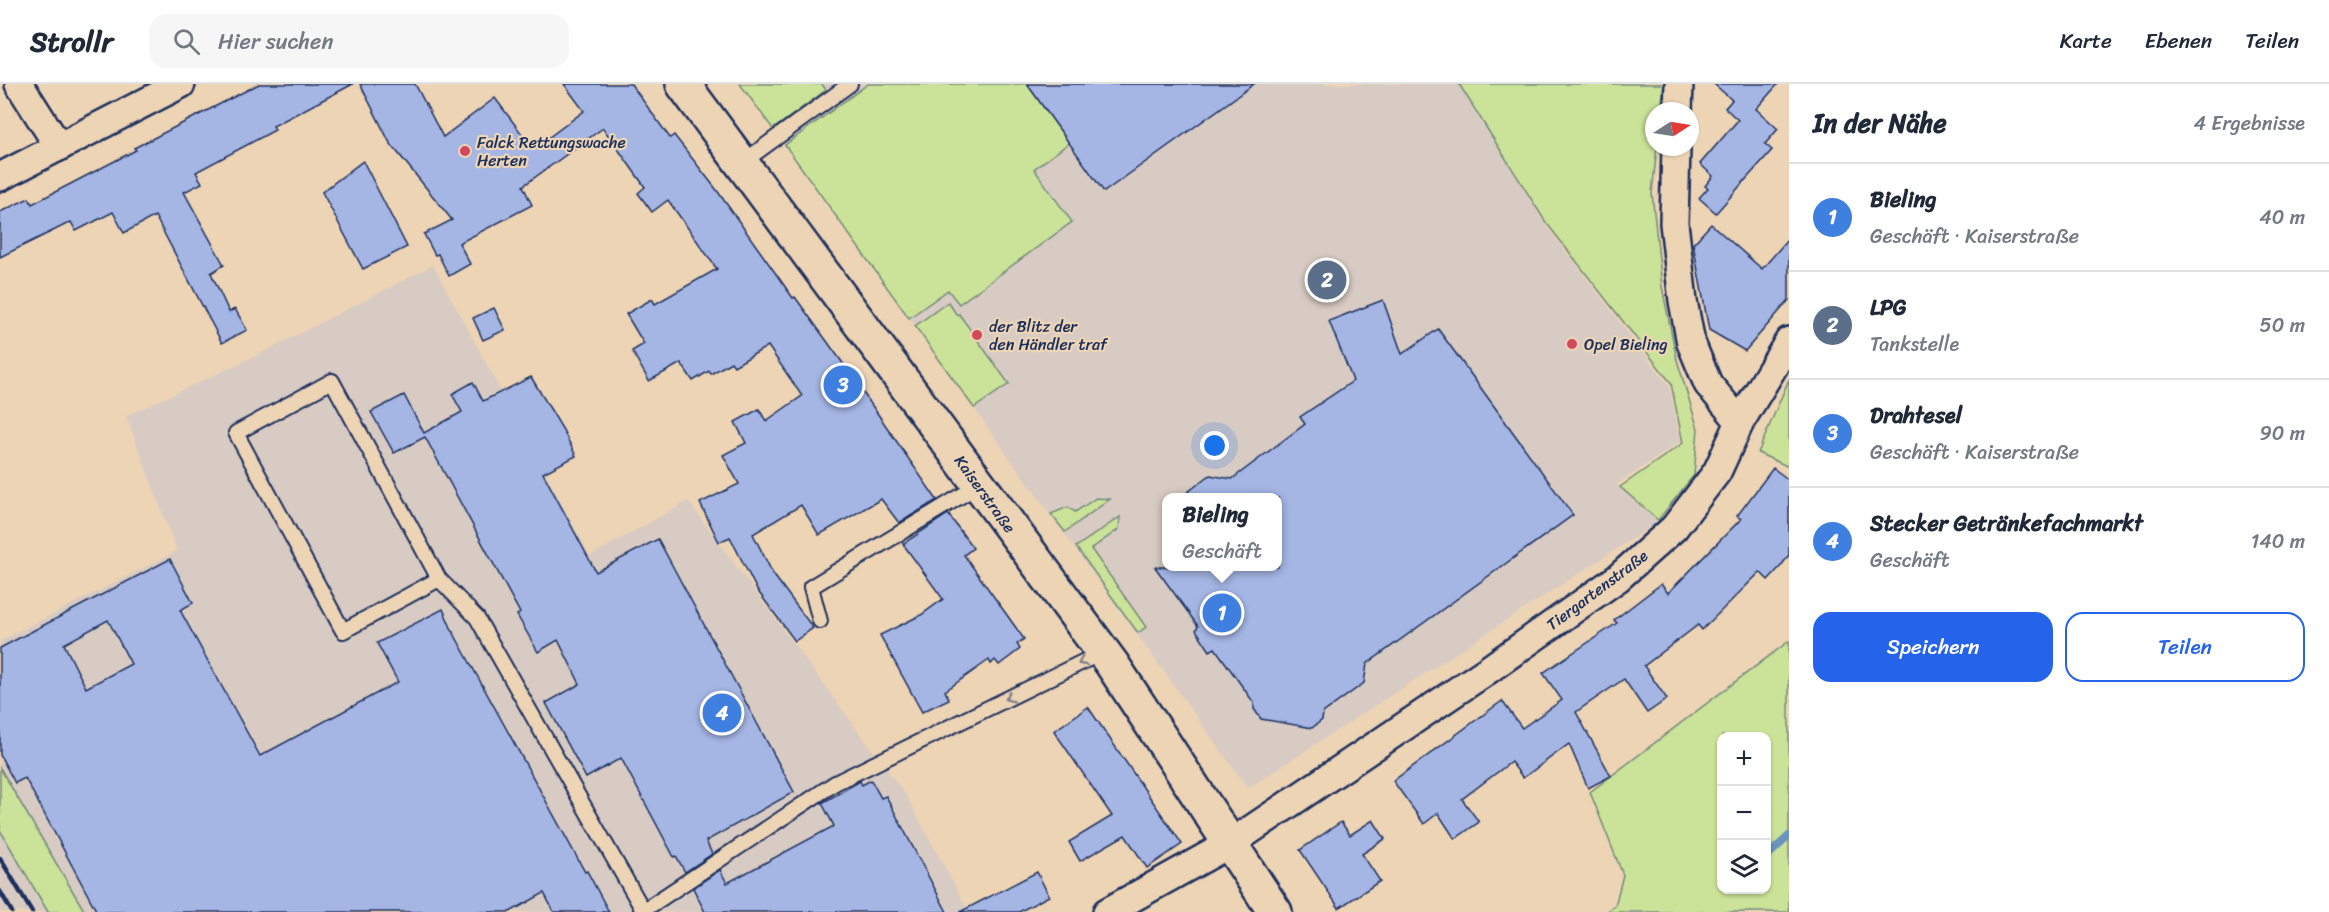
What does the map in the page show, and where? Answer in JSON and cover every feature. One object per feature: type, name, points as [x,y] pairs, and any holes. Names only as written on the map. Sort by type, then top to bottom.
[{"type":"main road","name":"Kaiserstraße","points":[[683,84],[743,162],[1103,652],[1275,912]]},
{"type":"street","points":[[19,84],[59,147]]},
{"type":"street","points":[[0,177],[181,84]]},
{"type":"street","points":[[1678,102],[1679,84]]},
{"type":"street","points":[[1676,156],[1674,223],[1683,301],[1691,343],[1708,384],[1740,422]]},
{"type":"street","name":"Tiergartenstraße","points":[[1107,912],[1230,843],[1485,672],[1618,578],[1674,528],[1717,472],[1740,422],[1789,342]]},
{"type":"lane","points":[[743,162],[850,84]]},
{"type":"lane","points":[[439,579],[343,631],[236,433],[332,381],[439,579],[477,618],[642,911],[835,783],[1103,652]]},
{"type":"lane","points":[[820,621],[811,586],[979,485]]},
{"type":"shaded area","points":[[740,84],[1459,84],[1545,224],[1669,386],[1681,441],[1616,485],[1658,522],[1248,788]]},
{"type":"shaded area","points":[[433,265],[590,556],[688,501],[907,797],[969,912],[85,912],[0,768],[0,641],[177,551],[126,416],[264,352]]},
{"type":"shaded area","points":[[0,830],[10,848],[48,912],[0,912]]},
{"type":"green space","points":[[740,84],[822,84],[826,90],[773,129]]},
{"type":"green space","points":[[868,84],[1027,84],[1069,143],[1034,169],[1072,222],[959,304],[948,290],[909,318],[785,145]]},
{"type":"green space","points":[[1459,84],[1664,84],[1662,102],[1645,102],[1645,156],[1656,156],[1652,193],[1662,287],[1677,360],[1698,429],[1694,475],[1658,520],[1620,487],[1683,443],[1671,383],[1545,221]]},
{"type":"green space","points":[[948,302],[1009,384],[974,408],[915,326]]},
{"type":"green space","points":[[1789,379],[1789,467],[1758,453]]},
{"type":"green space","points":[[1096,498],[1110,499],[1065,532],[1051,514],[1068,507],[1075,512]]},
{"type":"green space","points":[[1120,517],[1119,529],[1091,549],[1146,627],[1138,633],[1076,547]]},
{"type":"green space","points":[[1789,641],[1789,912],[1606,912],[1615,906],[1623,875],[1590,792]]},
{"type":"green space","points":[[0,768],[85,912],[48,912],[0,830]]},
{"type":"building","points":[[259,84],[353,84],[273,126],[275,130],[196,172],[202,183],[184,192],[224,265],[211,273],[229,312],[235,309],[247,330],[222,343],[155,216],[124,233],[113,212],[76,231],[71,222],[0,257],[0,212],[29,198],[32,204],[136,150],[134,148]]},
{"type":"building","points":[[360,84],[415,84],[443,137],[495,98],[533,149],[584,111],[564,84],[631,84],[670,138],[674,135],[716,189],[793,298],[795,297],[842,362],[937,500],[899,523],[881,499],[819,535],[801,505],[753,534],[773,574],[813,628],[795,641],[757,590],[730,537],[719,542],[700,503],[739,484],[723,455],[746,443],[735,422],[759,409],[766,421],[802,396],[768,346],[734,366],[731,362],[693,381],[681,363],[649,381],[632,351],[644,344],[626,314],[652,299],[655,304],[717,269],[668,200],[652,212],[638,193],[645,187],[603,128],[523,186],[532,205],[459,243],[470,264],[449,276],[438,254],[435,255],[424,234],[452,220],[390,143]]},
{"type":"building","points":[[1027,84],[1254,84],[1104,192]]},
{"type":"building","points":[[1714,84],[1778,84],[1756,109],[1778,129],[1765,144],[1772,150],[1716,213],[1699,198],[1708,188],[1705,186],[1713,176],[1700,164],[1738,120],[1725,108],[1732,100]]},
{"type":"building","points":[[363,161],[407,247],[363,269],[322,192]]},
{"type":"building","points":[[1711,224],[1762,269],[1789,238],[1789,300],[1745,351],[1709,330],[1693,244]]},
{"type":"building","points":[[1383,300],[1402,354],[1438,329],[1573,515],[1367,664],[1364,683],[1323,713],[1322,720],[1312,728],[1261,719],[1254,709],[1254,703],[1215,648],[1210,651],[1196,630],[1198,626],[1155,567],[1162,567],[1162,571],[1282,571],[1282,493],[1187,493],[1210,475],[1232,479],[1305,424],[1300,417],[1353,381],[1329,321]]},
{"type":"building","points":[[494,308],[505,330],[483,340],[473,318]]},
{"type":"building","points":[[531,377],[576,456],[543,473],[596,572],[658,539],[794,792],[706,841],[712,854],[685,872],[676,856],[674,857],[621,758],[586,778],[546,703],[580,684],[558,640],[538,652],[517,615],[520,613],[425,437],[394,453],[371,412],[404,395],[424,433],[462,412],[452,394],[473,382],[483,401]]},
{"type":"building","points":[[1773,468],[1789,480],[1789,555],[1781,566],[1768,580],[1760,572],[1702,630],[1698,625],[1644,666],[1667,699],[1647,713],[1624,679],[1576,712],[1611,776],[1588,788],[1569,744],[1523,778],[1511,762],[1462,799],[1479,822],[1455,839],[1438,813],[1424,824],[1393,781],[1502,701],[1522,728],[1562,700],[1543,673],[1617,623],[1614,620],[1661,584],[1668,593],[1741,519],[1737,516]]},
{"type":"building","points":[[948,514],[973,548],[964,555],[1024,639],[1017,644],[1020,649],[999,665],[995,660],[991,664],[989,660],[945,691],[949,699],[922,712],[880,635],[921,615],[943,599],[903,544]]},
{"type":"building","points":[[170,559],[193,603],[180,610],[260,756],[398,682],[377,643],[443,609],[452,630],[609,912],[554,912],[544,893],[510,912],[97,912],[25,778],[15,783],[0,755],[0,648]],"holes":[[[108,620],[131,664],[86,688],[64,644]]]},
{"type":"building","points":[[1088,707],[1182,844],[1147,868],[1125,835],[1080,861],[1069,842],[1112,816],[1054,731]]},
{"type":"building","points":[[871,780],[881,798],[886,796],[947,912],[705,912],[693,888],[720,870],[727,883],[834,826],[822,803],[860,781],[862,785]]},
{"type":"building","points":[[1373,820],[1385,839],[1362,854],[1380,881],[1339,908],[1300,850],[1341,822],[1350,835]]},
{"type":"building","points":[[1037,872],[1049,896],[1019,912],[960,912]]},
{"type":"waterway","points":[[1771,852],[1789,836]]},
{"type":"railway","points":[[0,858],[32,912]]},
{"type":"railway","points":[[0,891],[12,912]]},
{"type":"place","name":"Falck Rettungswache Herten","points":[[465,151]]},
{"type":"place","name":"LPG","points":[[1327,280]]},
{"type":"place","name":"der Blitz der den Händler traf","points":[[977,335]]},
{"type":"place","name":"Opel Bieling","points":[[1572,344]]},
{"type":"place","name":"Drahtesel","points":[[843,385]]},
{"type":"place","name":"Bieling","points":[[1222,613]]},
{"type":"place","name":"Stecker Getränkefachmarkt","points":[[722,713]]}]
